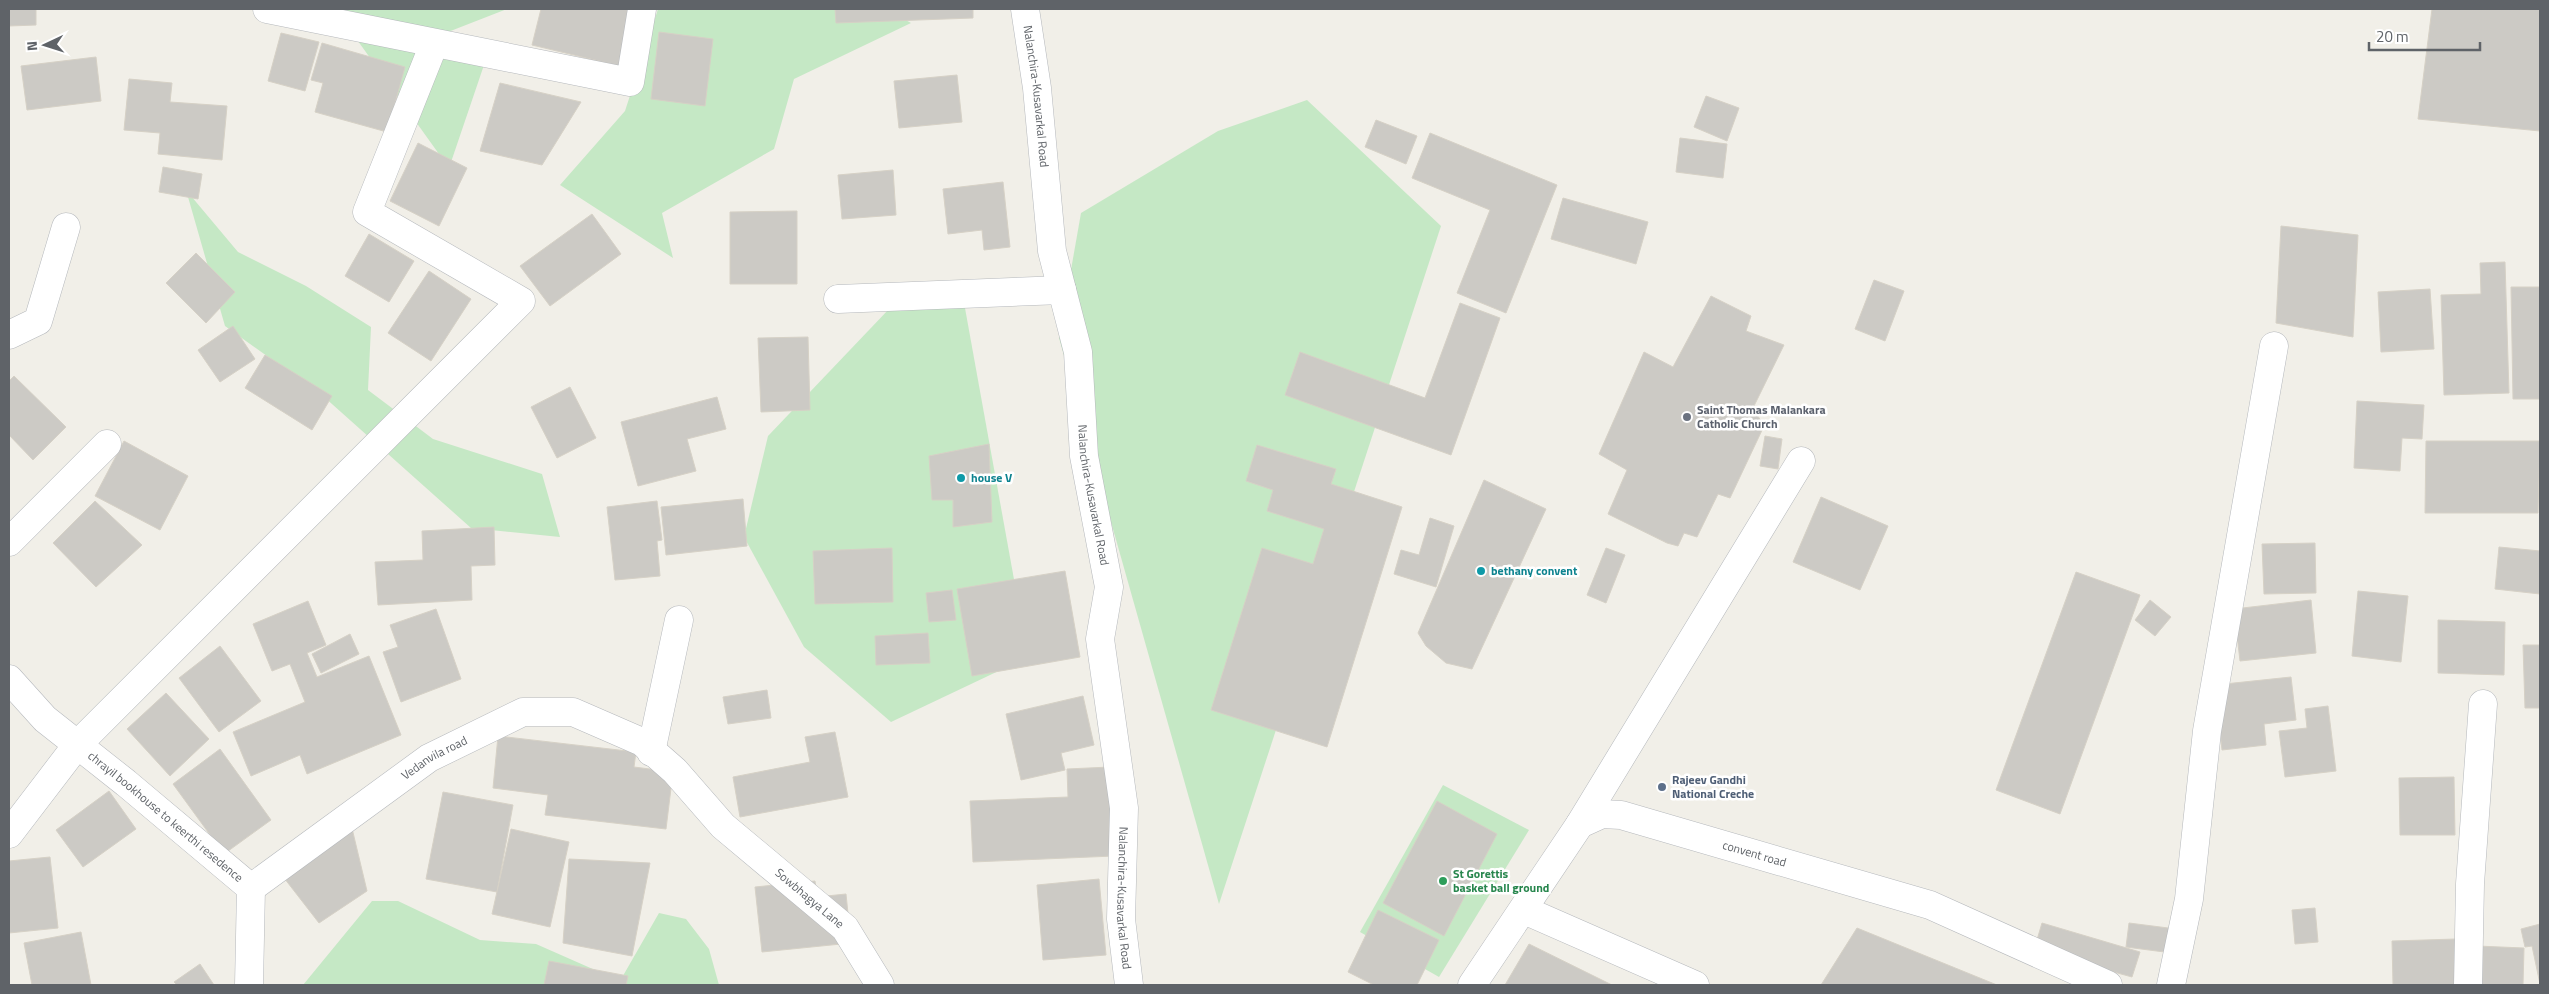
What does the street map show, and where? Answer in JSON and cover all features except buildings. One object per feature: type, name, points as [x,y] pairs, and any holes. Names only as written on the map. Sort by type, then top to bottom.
[{"type":"street","points":[[267,9],[630,82],[642,9]]},
{"type":"street","name":"Nalanchira-Kusavarkal Road","points":[[1025,9],[1037,88],[1052,251],[1078,352],[1084,456],[1109,587],[1100,638],[1124,808],[1122,919],[1129,985]]},
{"type":"street","points":[[9,834],[77,745],[521,301],[367,212],[434,44]]},
{"type":"street","points":[[9,335],[38,321],[66,226]]},
{"type":"street","points":[[838,299],[1062,290]]},
{"type":"street","points":[[2171,985],[2189,899],[2207,731],[2274,346]]},
{"type":"street","points":[[9,542],[107,444]]},
{"type":"street","points":[[1472,985],[1580,824],[1801,461]]},
{"type":"street","points":[[647,747],[679,620]]},
{"type":"street","name":"chrayil bookhouse to keerthi resedence","points":[[9,679],[44,719],[251,888],[249,985]]},
{"type":"street","points":[[2468,985],[2470,884],[2483,704]]},
{"type":"street","name":"Vedanvila road","points":[[251,888],[429,758],[523,712],[573,712],[647,747],[675,771],[723,826]]},
{"type":"street","name":"convent road","points":[[1580,824],[1602,814],[1621,815],[1930,905],[2108,985]]},
{"type":"street","name":"Sowbhagya Lane","points":[[723,826],[845,928],[880,985]]},
{"type":"street","points":[[1524,910],[1695,985]]},
{"type":"green space","points":[[335,9],[507,9],[448,32],[484,65],[449,168]]},
{"type":"green space","points":[[658,9],[886,9],[911,23],[794,79],[774,149],[662,213],[673,258],[560,185],[625,111]]},
{"type":"green space","points":[[1307,100],[1441,226],[1219,904],[1059,338],[1081,213],[1218,131]]},
{"type":"green space","points":[[186,190],[238,252],[306,286],[371,327],[368,390],[433,439],[542,474],[560,537],[471,528],[323,396],[225,326]]},
{"type":"green space","points":[[963,297],[1028,657],[891,722],[804,647],[744,537],[768,436],[889,309]]},
{"type":"green space","name":"St Gorettis basket ball ground","points":[[1443,785],[1529,830],[1439,977],[1360,932]]},
{"type":"green space","points":[[372,901],[398,901],[480,940],[536,944],[620,981],[659,913],[686,919],[709,949],[719,985],[303,985]]},
{"type":"place","name":"Saint Thomas Malankara Catholic Church","points":[[1687,417]]},
{"type":"place","name":"house V","points":[[961,478]]},
{"type":"place","name":"bethany convent","points":[[1481,571]]},
{"type":"place","name":"Rajeev Gandhi National Creche","points":[[1662,787]]},
{"type":"place","name":"St Gorettis basket ball ground","points":[[1443,881]]}]
